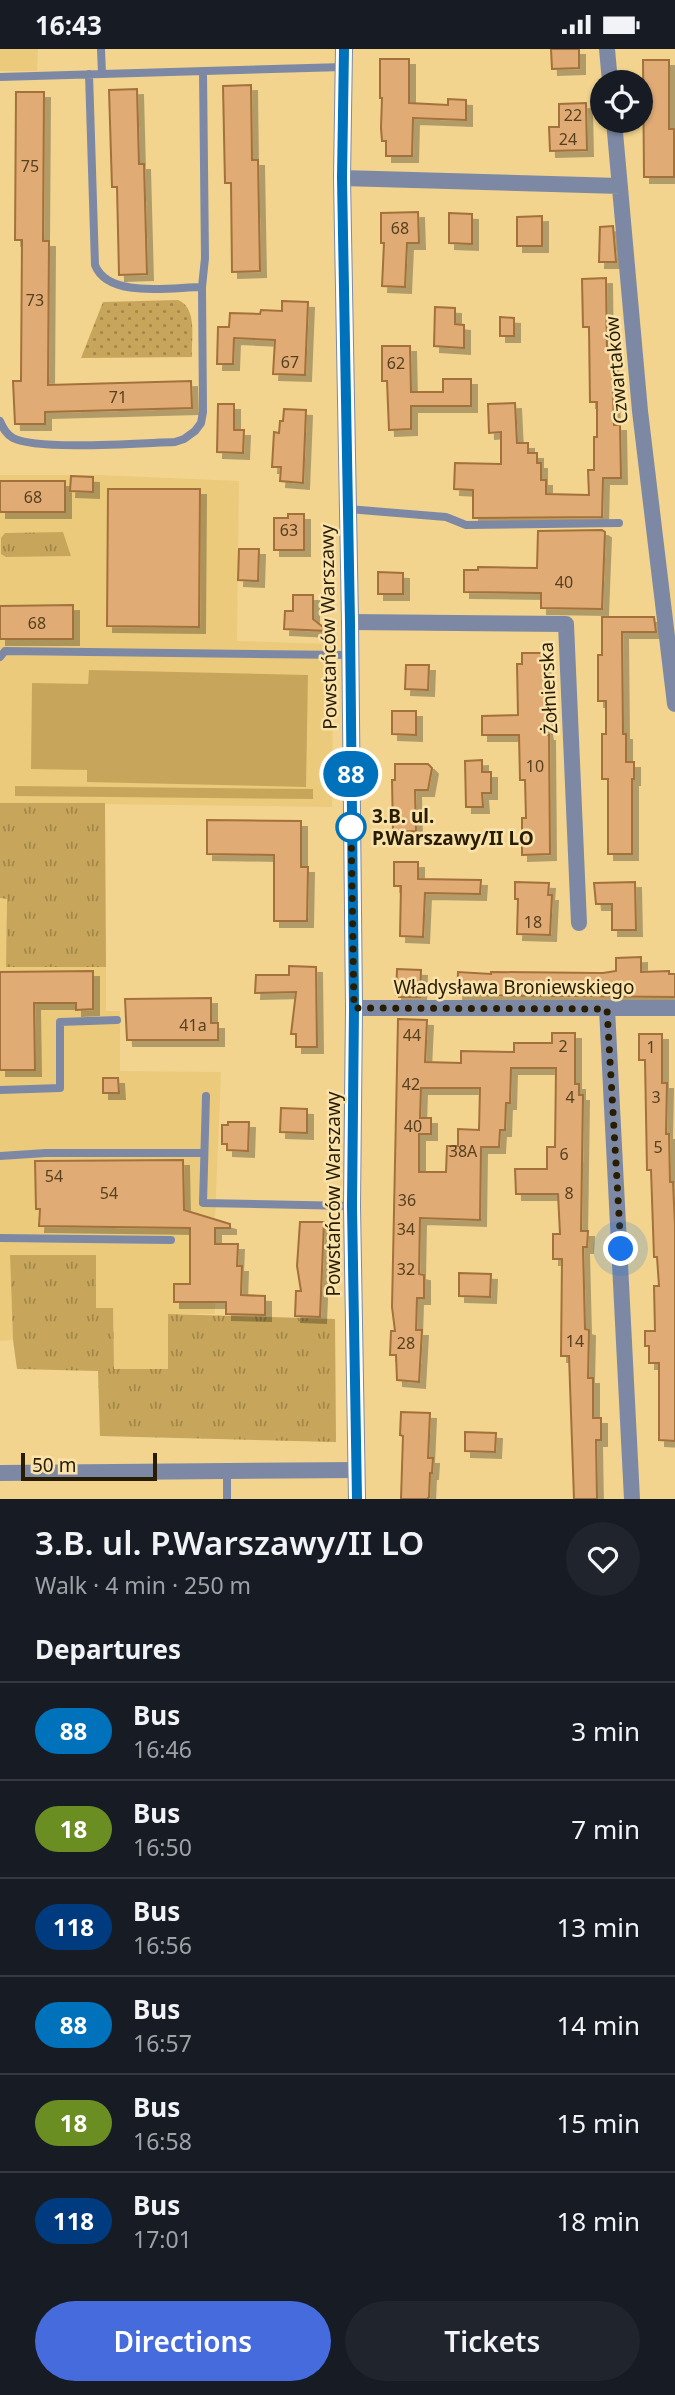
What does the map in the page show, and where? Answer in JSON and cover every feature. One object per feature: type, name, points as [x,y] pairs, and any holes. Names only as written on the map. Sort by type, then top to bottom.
[{"type":"street","name":"Powstańców Warszawy","points":[[344,49],[342,178],[350,622],[354,1008],[352,1206],[357,1499]]},
{"type":"street","points":[[607,49],[609,70]]},
{"type":"street","name":"Czwartaków","points":[[615,133],[640,411],[675,703]]},
{"type":"street","points":[[342,178],[620,186]]},
{"type":"street","name":"Żołnierska","points":[[350,622],[566,624],[579,923]]},
{"type":"street","name":"Władysława Broniewskiego","points":[[354,1008],[675,1008]]},
{"type":"street","points":[[607,1009],[632,1499]]},
{"type":"street","points":[[0,1473],[357,1470]]},
{"type":"lane","points":[[101,49],[102,74]]},
{"type":"lane","points":[[0,77],[344,67]]},
{"type":"lane","points":[[0,421],[14,439],[44,445],[167,442],[184,439],[201,423],[202,287],[205,258],[203,72]]},
{"type":"lane","points":[[89,74],[97,270],[106,281],[124,287],[202,287]]},
{"type":"lane","points":[[348,509],[446,517],[466,525],[619,523]]},
{"type":"lane","points":[[0,657],[5,651],[350,655]]},
{"type":"lane","points":[[0,1090],[60,1088],[60,1022],[117,1020]]},
{"type":"lane","points":[[206,1096],[203,1203],[352,1206]]},
{"type":"lane","points":[[0,1156],[46,1153],[204,1153]]},
{"type":"lane","points":[[0,1238],[171,1240]]},
{"type":"lane","points":[[227,1471],[227,1499]]},
{"type":"shaded area","points":[[0,49],[38,49],[37,71],[0,71]]},
{"type":"shaded area","points":[[0,475],[100,475],[239,481],[237,641],[329,644],[333,664],[332,807],[0,803]]},
{"type":"shaded area","points":[[0,898],[7,898],[6,967],[106,967],[106,1011],[120,1011],[120,1071],[221,1072],[215,1219],[215,1314],[168,1314],[168,1369],[113,1369],[113,1309],[96,1308],[96,1255],[10,1255],[13,1340],[0,1341]]},
{"type":"green space","points":[[178,300],[184,304],[191,317],[192,357],[81,358],[103,302]]},
{"type":"green space","points":[[63,532],[71,556],[6,557],[1,554],[1,538],[5,533]]},
{"type":"green space","points":[[89,670],[308,675],[306,787],[87,782],[87,770],[31,769],[32,683],[88,684]]},
{"type":"green space","points":[[15,786],[313,789],[313,799],[15,796]]},
{"type":"green space","points":[[0,803],[105,803],[106,967],[6,967],[7,899],[0,898]]},
{"type":"green space","points":[[10,1255],[96,1255],[96,1308],[113,1308],[114,1369],[168,1369],[168,1314],[335,1319],[336,1442],[100,1436],[98,1371],[17,1369],[13,1340]]},
{"type":"building","points":[[551,49],[579,49],[579,68],[552,69]]},
{"type":"building","points":[[380,59],[409,59],[409,103],[448,105],[448,99],[466,100],[466,120],[413,118],[412,156],[386,156],[386,141],[382,141],[381,128]]},
{"type":"building","points":[[643,60],[669,60],[669,129],[674,129],[674,177],[644,177],[644,133],[653,133],[653,70],[643,70]]},
{"type":"building","points":[[251,85],[252,160],[258,160],[260,271],[232,272],[231,183],[225,183],[223,86]]},
{"type":"building","points":[[137,89],[139,164],[144,164],[147,274],[119,275],[117,187],[112,187],[109,90]]},
{"type":"building","points":[[16,92],[44,92],[43,241],[49,241],[48,385],[191,381],[192,408],[45,412],[45,424],[15,424],[13,381],[21,381],[22,240],[15,240]]},
{"type":"building","points":[[586,103],[587,150],[550,151],[549,127],[559,127],[559,104]]},
{"type":"building","points":[[418,212],[419,243],[407,243],[405,287],[382,286],[384,243],[381,243],[381,213]]},
{"type":"building","points":[[449,213],[472,214],[472,244],[449,243]]},
{"type":"building","points":[[542,216],[542,246],[517,246],[517,217]]},
{"type":"building","points":[[613,226],[616,262],[599,262],[600,227]]},
{"type":"building","points":[[606,278],[607,352],[612,351],[614,425],[620,425],[621,478],[603,478],[602,517],[473,518],[473,490],[454,489],[455,463],[501,464],[501,432],[489,433],[488,404],[515,403],[517,443],[528,443],[528,453],[537,453],[537,463],[541,463],[541,480],[546,480],[546,494],[589,495],[588,470],[594,470],[597,402],[590,402],[589,327],[583,327],[582,279]]},
{"type":"building","points":[[282,301],[308,302],[305,375],[273,374],[275,340],[234,338],[233,364],[217,364],[218,327],[229,327],[230,313],[260,314],[261,310],[282,311]]},
{"type":"building","points":[[435,307],[455,308],[455,324],[464,325],[464,348],[434,346]]},
{"type":"building","points":[[500,317],[514,318],[514,336],[500,336]]},
{"type":"building","points":[[382,346],[410,346],[411,392],[443,392],[443,379],[471,379],[471,406],[411,406],[411,429],[389,430],[387,381],[382,381]]},
{"type":"building","points":[[218,404],[234,404],[234,430],[244,430],[243,453],[217,452]]},
{"type":"building","points":[[284,409],[306,410],[303,483],[280,481],[281,467],[272,467],[274,432],[279,433]]},
{"type":"building","points":[[71,476],[93,477],[93,492],[70,491]]},
{"type":"building","points":[[0,481],[65,481],[65,512],[0,512]]},
{"type":"building","points":[[108,489],[200,489],[199,627],[107,626]]},
{"type":"building","points":[[288,514],[304,514],[304,550],[274,550],[274,518],[288,518]]},
{"type":"building","points":[[538,531],[605,532],[602,609],[541,608],[541,593],[464,592],[464,570],[478,570],[478,567],[537,568]]},
{"type":"building","points":[[239,549],[259,549],[258,581],[238,580]]},
{"type":"building","points":[[378,572],[403,573],[403,594],[378,594]]},
{"type":"building","points":[[293,595],[313,595],[313,619],[328,631],[284,629],[285,611],[293,611]]},
{"type":"building","points":[[73,605],[73,639],[0,639],[0,606]]},
{"type":"building","points":[[602,617],[654,617],[656,632],[622,632],[623,734],[626,734],[626,762],[634,762],[632,854],[608,854],[608,779],[602,779],[602,734],[606,734],[606,701],[598,701],[598,655],[602,655]]},
{"type":"building","points":[[522,653],[545,653],[550,854],[522,855],[522,818],[526,818],[525,780],[520,780],[519,735],[482,735],[482,716],[518,715],[517,664],[522,664]]},
{"type":"building","points":[[406,665],[429,665],[428,690],[405,689]]},
{"type":"building","points":[[392,711],[416,711],[416,735],[392,734]]},
{"type":"building","points":[[482,760],[482,772],[491,772],[491,793],[482,793],[483,807],[466,807],[465,761]]},
{"type":"building","points":[[395,764],[428,764],[432,768],[428,790],[415,790],[416,831],[393,832],[392,780],[395,780]]},
{"type":"building","points":[[207,820],[301,821],[301,867],[308,867],[307,921],[274,921],[274,855],[207,854]]},
{"type":"building","points":[[394,862],[418,862],[418,879],[481,880],[480,894],[425,893],[423,937],[400,936],[401,886],[394,886]]},
{"type":"building","points":[[515,882],[549,883],[548,895],[552,895],[550,935],[517,934],[518,899],[515,899]]},
{"type":"building","points":[[635,882],[636,930],[612,930],[612,904],[596,904],[594,883]]},
{"type":"building","points":[[641,957],[641,972],[669,971],[669,974],[675,974],[675,997],[457,995],[458,972],[603,973],[616,971],[616,958]]},
{"type":"building","points":[[289,966],[316,967],[317,1047],[296,1047],[296,1034],[291,1034],[296,992],[255,993],[256,975],[289,975]]},
{"type":"building","points":[[397,969],[421,970],[420,997],[396,995]]},
{"type":"building","points":[[93,971],[93,1009],[76,1010],[76,1003],[34,1003],[35,1070],[0,1070],[0,972]]},
{"type":"building","points":[[211,998],[211,1023],[218,1023],[218,1040],[127,1040],[125,999]]},
{"type":"building","points":[[398,1019],[427,1020],[425,1062],[461,1063],[461,1051],[514,1052],[514,1043],[552,1043],[552,1033],[575,1033],[575,1084],[579,1084],[579,1095],[583,1095],[581,1231],[588,1231],[587,1247],[583,1247],[585,1329],[589,1330],[588,1378],[593,1378],[593,1418],[601,1418],[601,1440],[596,1440],[597,1499],[574,1499],[569,1356],[561,1356],[562,1259],[553,1259],[553,1234],[560,1234],[558,1194],[516,1194],[515,1169],[547,1169],[547,1147],[555,1147],[556,1068],[511,1068],[510,1103],[506,1103],[505,1130],[500,1130],[499,1147],[481,1147],[480,1220],[420,1218],[419,1274],[424,1275],[424,1298],[417,1298],[416,1330],[422,1330],[419,1382],[397,1380],[396,1355],[390,1355],[391,1331],[395,1331],[392,1307]],"holes":[[[421,1088],[480,1088],[479,1130],[458,1129],[458,1146],[447,1146],[446,1172],[419,1172],[419,1134],[431,1134],[431,1118],[420,1118]]]},
{"type":"building","points":[[639,1034],[662,1034],[662,1083],[667,1083],[666,1134],[669,1134],[670,1182],[673,1182],[675,1225],[675,1441],[659,1440],[659,1363],[649,1363],[649,1346],[645,1346],[645,1331],[655,1331],[654,1286],[659,1286],[657,1257],[654,1257],[651,1170],[647,1170],[645,1060],[639,1060]]},
{"type":"building","points":[[103,1078],[118,1078],[119,1093],[103,1093]]},
{"type":"building","points":[[281,1108],[307,1109],[307,1133],[280,1132]]},
{"type":"building","points":[[228,1122],[249,1122],[248,1151],[227,1150],[227,1144],[222,1144],[222,1125],[228,1125]]},
{"type":"building","points":[[183,1160],[184,1210],[230,1224],[230,1228],[215,1228],[215,1244],[238,1244],[237,1266],[242,1266],[241,1295],[265,1296],[265,1315],[226,1314],[226,1302],[174,1302],[174,1284],[190,1284],[190,1228],[39,1226],[35,1161]]},
{"type":"building","points":[[300,1222],[324,1222],[320,1317],[295,1316],[296,1291],[301,1291],[297,1266]]},
{"type":"building","points":[[459,1273],[491,1274],[490,1297],[459,1296]]},
{"type":"building","points":[[401,1412],[430,1413],[428,1458],[433,1458],[427,1499],[401,1499]]},
{"type":"building","points":[[465,1432],[496,1433],[495,1452],[465,1451]]},
{"type":"bus line","name":"88","points":[[344,49],[342,178],[350,622],[351,929],[354,1008],[352,1206],[357,1499]]},
{"type":"place","name":"3.B. ul. P.Warszawy/II LO","points":[[351,827]]},
{"type":"route","points":[[351,827],[354,1008],[607,1009],[621,1249]]}]
